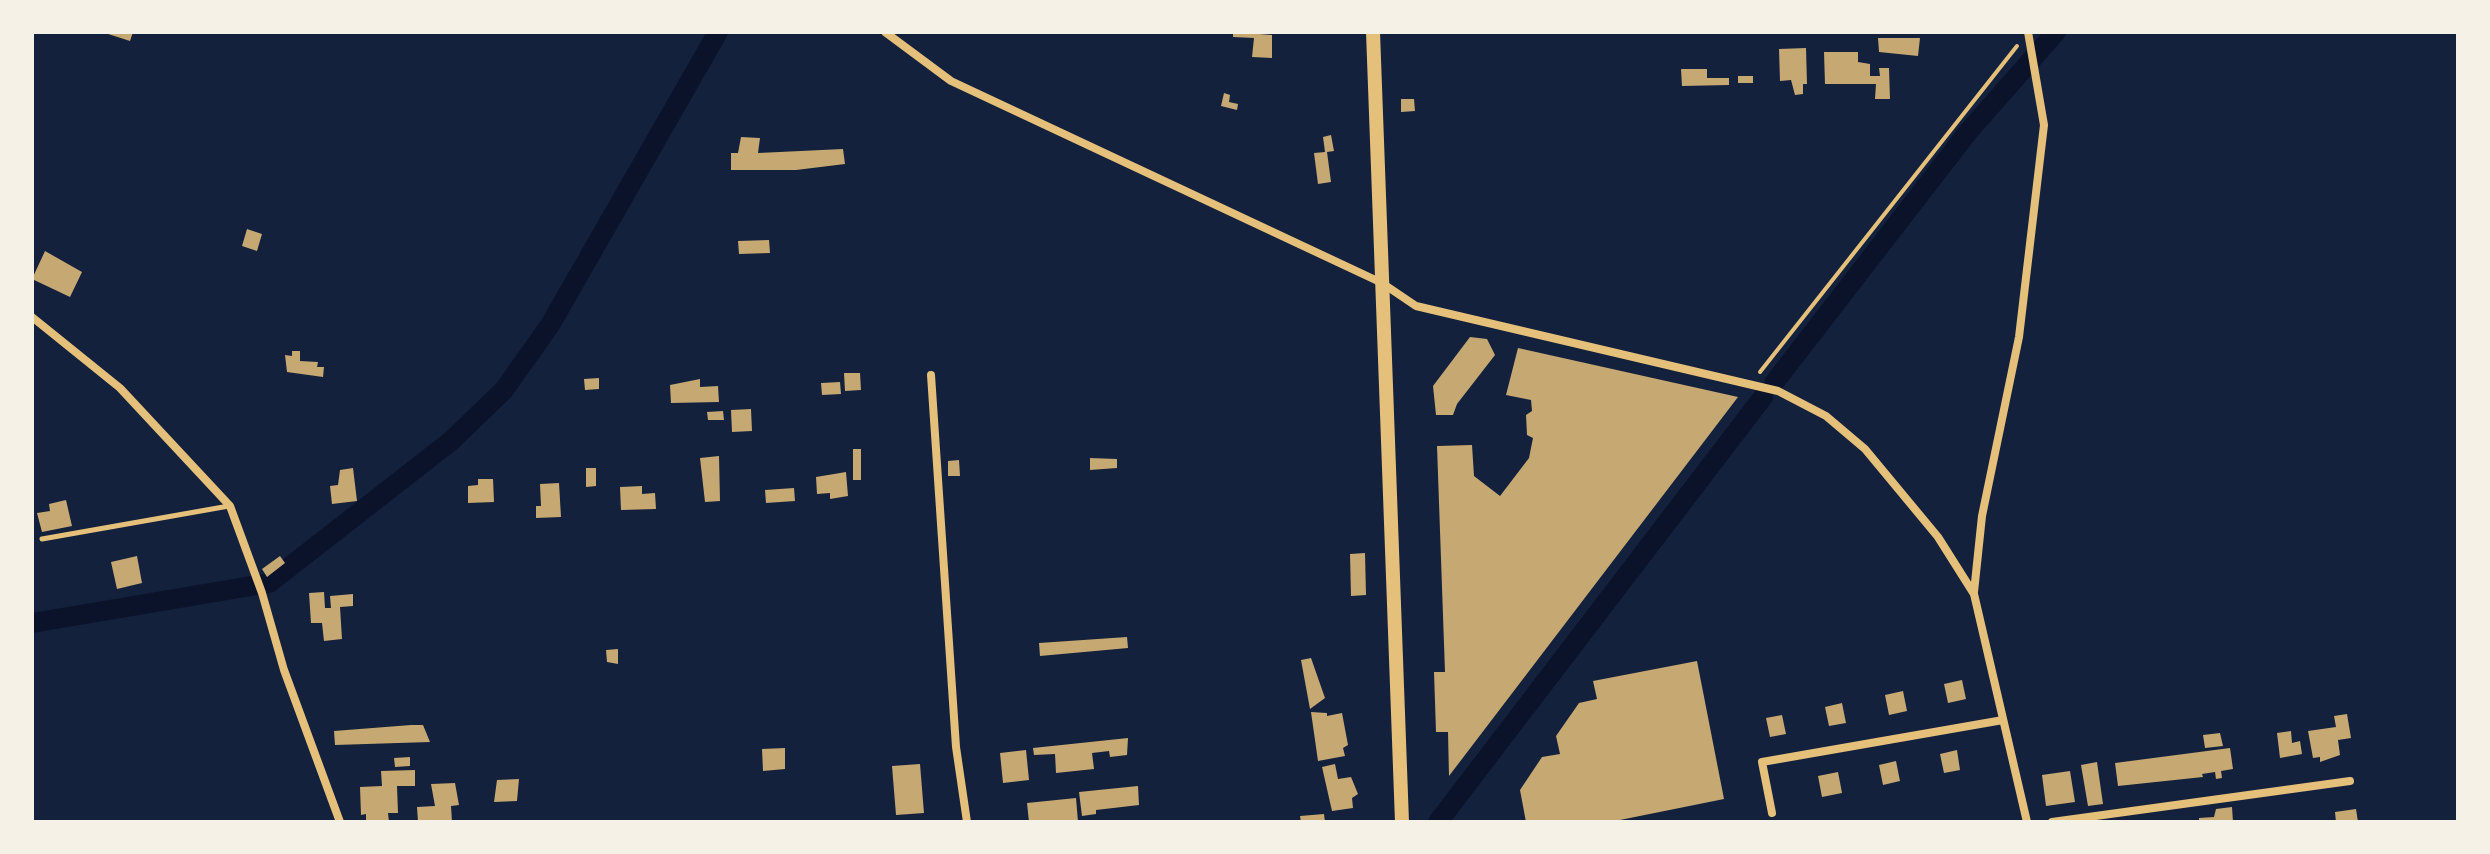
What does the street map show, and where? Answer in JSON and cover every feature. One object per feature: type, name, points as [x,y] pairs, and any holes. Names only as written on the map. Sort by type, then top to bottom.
[{"type":"main road","points":[[1373,32],[1402,822]]},
{"type":"street","points":[[885,32],[951,81],[1382,283],[1416,306],[1778,391],[1826,416],[1865,449],[1938,537],[1974,594]]},
{"type":"street","points":[[2027,822],[1974,594],[1982,516],[2019,337],[2044,125],[2033,77],[2028,32]]},
{"type":"street","points":[[32,317],[120,388],[230,506],[262,593],[284,670],[340,822]]},
{"type":"street","points":[[931,375],[956,747],[967,822]]},
{"type":"street","points":[[1772,813],[1762,762],[2003,720]]},
{"type":"street","points":[[2052,822],[2350,781]]},
{"type":"lane","points":[[42,539],[230,506]]},
{"type":"path","points":[[1750,385],[2028,32]]},
{"type":"building","points":[[102,32],[133,32],[130,41]]},
{"type":"building","points":[[1233,32],[1272,35],[1272,58],[1252,57],[1254,38],[1233,37]]},
{"type":"building","points":[[1878,38],[1920,38],[1918,56],[1879,52]]},
{"type":"building","points":[[1806,48],[1807,84],[1803,84],[1803,94],[1795,95],[1791,80],[1780,81],[1779,49]]},
{"type":"building","points":[[1824,52],[1858,52],[1858,62],[1870,64],[1870,76],[1880,76],[1879,68],[1889,68],[1890,99],[1875,99],[1876,84],[1825,84]]},
{"type":"building","points":[[1681,69],[1707,69],[1707,78],[1729,78],[1729,85],[1682,86]]},
{"type":"building","points":[[1738,76],[1753,76],[1753,83],[1738,83]]},
{"type":"building","points":[[1224,93],[1230,95],[1229,102],[1238,104],[1237,110],[1221,106]]},
{"type":"building","points":[[1401,99],[1414,99],[1415,111],[1401,112]]},
{"type":"building","points":[[1331,135],[1334,151],[1327,152],[1331,182],[1318,184],[1314,153],[1325,152],[1323,137]]},
{"type":"building","points":[[741,137],[760,138],[758,153],[843,149],[845,164],[796,170],[731,170],[731,153],[738,153]]},
{"type":"building","points":[[247,229],[262,234],[257,251],[242,246]]},
{"type":"building","points":[[769,240],[770,253],[739,254],[738,241]]},
{"type":"building","points":[[45,251],[82,272],[70,297],[32,279]]},
{"type":"building","points":[[1470,337],[1487,339],[1495,355],[1457,404],[1453,415],[1436,415],[1433,386]]},
{"type":"building","points":[[1518,348],[1738,397],[1449,776],[1448,732],[1436,732],[1434,672],[1445,672],[1437,446],[1472,445],[1474,476],[1500,496],[1529,458],[1533,438],[1527,435],[1526,415],[1532,411],[1531,400],[1506,395]]},
{"type":"building","points":[[292,351],[300,351],[300,361],[318,362],[317,367],[324,367],[323,377],[287,372],[285,355],[292,356]]},
{"type":"building","points":[[844,373],[860,373],[861,390],[845,391]]},
{"type":"building","points":[[599,378],[599,389],[585,390],[584,379]]},
{"type":"building","points":[[700,379],[700,387],[718,386],[719,402],[671,403],[670,385]]},
{"type":"building","points":[[840,382],[841,394],[822,395],[821,383]]},
{"type":"building","points":[[751,409],[752,431],[732,432],[731,410]]},
{"type":"building","points":[[723,411],[724,420],[708,420],[707,412]]},
{"type":"building","points":[[853,449],[861,449],[861,480],[853,480]]},
{"type":"building","points":[[719,456],[720,501],[705,502],[700,458]]},
{"type":"building","points":[[1090,458],[1117,459],[1117,468],[1090,470]]},
{"type":"building","points":[[959,460],[960,476],[948,476],[948,461]]},
{"type":"building","points":[[353,468],[357,501],[332,504],[330,486],[338,485],[340,470]]},
{"type":"building","points":[[586,468],[596,468],[596,486],[586,487]]},
{"type":"building","points":[[846,472],[848,496],[830,499],[830,493],[817,494],[816,477]]},
{"type":"building","points":[[478,479],[493,479],[494,502],[468,503],[468,486],[478,485]]},
{"type":"building","points":[[559,483],[561,517],[536,518],[536,506],[541,506],[540,484]]},
{"type":"building","points":[[642,486],[642,494],[655,493],[656,509],[621,510],[620,487]]},
{"type":"building","points":[[794,488],[795,501],[766,503],[765,490]]},
{"type":"building","points":[[66,500],[72,526],[42,532],[37,513],[50,511],[49,504]]},
{"type":"building","points":[[1365,553],[1366,595],[1351,596],[1350,554]]},
{"type":"building","points":[[137,556],[142,583],[117,589],[111,562]]},
{"type":"building","points":[[280,556],[285,563],[267,577],[262,569]]},
{"type":"building","points":[[324,592],[325,608],[331,608],[330,596],[353,594],[353,606],[340,607],[342,639],[324,641],[322,623],[311,623],[309,593]]},
{"type":"building","points":[[1127,637],[1128,648],[1040,656],[1039,643]]},
{"type":"building","points":[[618,649],[618,664],[607,662],[606,650]]},
{"type":"building","points":[[1311,658],[1325,698],[1310,709],[1301,660]]},
{"type":"building","points":[[1697,661],[1724,799],[1610,822],[1526,822],[1520,790],[1542,757],[1560,754],[1556,736],[1579,703],[1597,699],[1593,681]]},
{"type":"building","points":[[1962,680],[1966,699],[1948,703],[1944,684]]},
{"type":"building","points":[[1903,691],[1907,711],[1889,715],[1885,695]]},
{"type":"building","points":[[1842,703],[1846,723],[1829,726],[1825,707]]},
{"type":"building","points":[[1311,712],[1327,713],[1327,716],[1342,713],[1348,745],[1343,748],[1345,756],[1318,761]]},
{"type":"building","points":[[2347,714],[2351,738],[2338,740],[2340,755],[2320,762],[2320,757],[2313,758],[2308,731],[2336,727],[2334,716]]},
{"type":"building","points":[[1782,715],[1786,734],[1770,737],[1766,718]]},
{"type":"building","points":[[423,725],[430,742],[335,745],[334,731]]},
{"type":"building","points":[[2291,731],[2292,743],[2300,741],[2302,754],[2280,758],[2277,733]]},
{"type":"building","points":[[2220,733],[2223,746],[2205,748],[2203,735]]},
{"type":"building","points":[[1128,738],[1127,755],[1110,757],[1109,751],[1092,753],[1094,769],[1056,773],[1055,754],[1034,755],[1033,748]]},
{"type":"building","points":[[785,748],[785,769],[763,771],[762,749]]},
{"type":"building","points":[[2230,748],[2233,769],[2221,771],[2222,778],[2216,779],[2215,772],[2202,774],[2203,777],[2118,786],[2115,763]]},
{"type":"building","points":[[1026,750],[1029,780],[1003,783],[1000,753]]},
{"type":"building","points":[[1957,750],[1960,770],[1944,773],[1940,754]]},
{"type":"building","points":[[410,757],[410,766],[395,767],[394,758]]},
{"type":"building","points":[[1896,761],[1900,781],[1883,785],[1879,765]]},
{"type":"building","points":[[2097,762],[2103,804],[2088,806],[2081,765]]},
{"type":"building","points":[[920,764],[924,813],[896,815],[892,766]]},
{"type":"building","points":[[1335,764],[1338,779],[1351,777],[1358,794],[1352,798],[1353,808],[1332,811],[1322,767]]},
{"type":"building","points":[[415,770],[415,786],[397,786],[398,813],[388,813],[389,822],[366,822],[366,814],[361,815],[360,787],[382,786],[381,771]]},
{"type":"building","points":[[2070,771],[2075,802],[2046,806],[2042,775]]},
{"type":"building","points":[[1838,772],[1842,793],[1822,797],[1818,776]]},
{"type":"building","points":[[519,779],[517,801],[494,802],[497,780]]},
{"type":"building","points":[[455,783],[459,805],[451,806],[452,822],[418,822],[417,807],[435,806],[431,784]]},
{"type":"building","points":[[1138,786],[1139,805],[1096,810],[1096,814],[1082,816],[1079,792]]},
{"type":"building","points":[[1076,798],[1078,822],[1029,822],[1027,803]]},
{"type":"building","points":[[2232,807],[2233,822],[2199,822],[2199,818],[2214,817],[2216,809]]},
{"type":"building","points":[[2356,809],[2358,822],[2336,822],[2335,812]]},
{"type":"building","points":[[1324,814],[1325,822],[1301,822],[1300,816]]},
{"type":"waterway","points":[[32,623],[269,583],[451,441],[504,390],[550,325],[718,32]]},
{"type":"waterway","points":[[1774,383],[1968,132],[2056,32]]},
{"type":"waterway","points":[[1438,822],[1763,397]]}]
